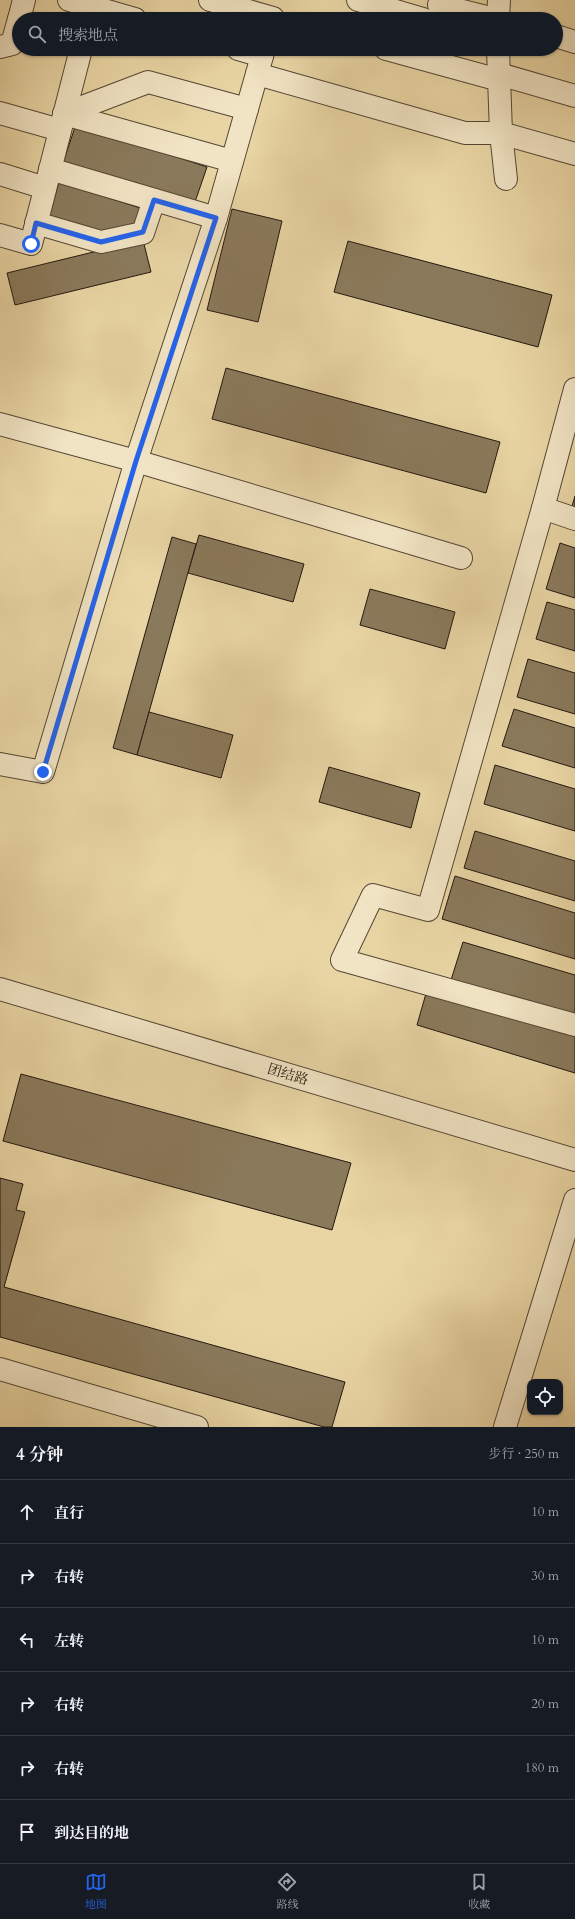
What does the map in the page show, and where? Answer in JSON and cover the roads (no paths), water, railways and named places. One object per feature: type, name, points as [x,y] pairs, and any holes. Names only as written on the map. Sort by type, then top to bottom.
[{"type":"street","points":[[21,12],[24,0]]},
{"type":"street","points":[[69,0],[107,12]]},
{"type":"street","points":[[210,0],[274,12]]},
{"type":"street","points":[[358,0],[399,12]]},
{"type":"street","points":[[498,12],[499,0]]},
{"type":"street","points":[[439,5],[466,12]]},
{"type":"street","points":[[563,38],[575,42]]},
{"type":"street","points":[[0,47],[12,44]]},
{"type":"street","points":[[0,235],[31,244],[79,56]]},
{"type":"street","points":[[414,56],[575,96]]},
{"type":"street","points":[[498,56],[501,133],[506,178]]},
{"type":"street","points":[[0,764],[43,772],[136,461],[216,218],[261,60],[465,133],[501,133],[575,154]]},
{"type":"street","points":[[62,122],[148,82],[247,109]]},
{"type":"street","points":[[0,113],[62,122],[232,162]]},
{"type":"street","points":[[0,174],[48,178],[154,200],[216,218]]},
{"type":"street","points":[[36,223],[101,242],[143,232],[154,200]]},
{"type":"street","points":[[575,389],[543,508],[428,910],[373,895],[342,960],[575,1025]]},
{"type":"street","points":[[0,424],[136,461],[462,558]]},
{"type":"street","points":[[543,508],[575,519]]},
{"type":"street","name":"团结路","points":[[0,988],[575,1160]]},
{"type":"street","points":[[505,1427],[575,1200]]},
{"type":"street","points":[[0,1369],[197,1427]]}]
